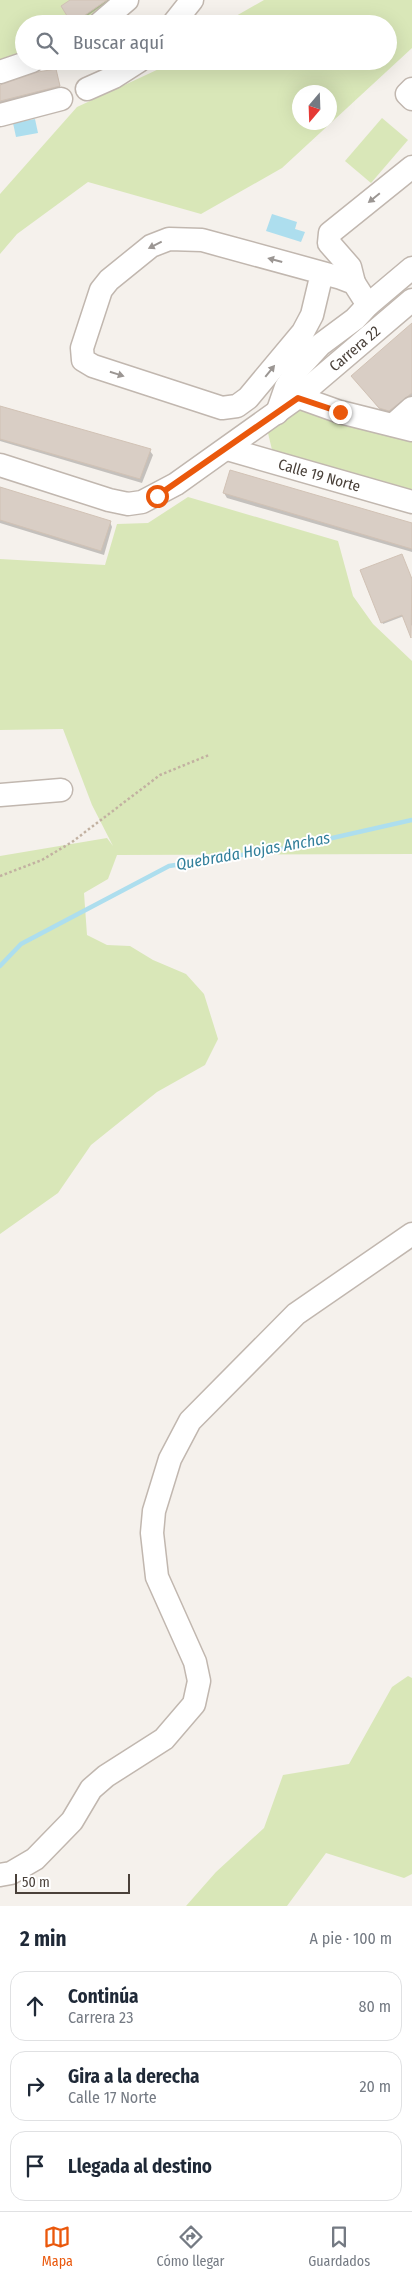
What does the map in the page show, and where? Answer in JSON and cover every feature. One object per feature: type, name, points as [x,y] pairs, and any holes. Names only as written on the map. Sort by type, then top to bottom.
[{"type":"street","points":[[110,15],[127,0]]},
{"type":"street","points":[[180,15],[192,0]]},
{"type":"street","points":[[0,72],[15,67]]},
{"type":"street","points":[[87,89],[125,70]]},
{"type":"street","points":[[412,89],[407,94],[412,99]]},
{"type":"street","points":[[0,115],[62,99]]},
{"type":"street","points":[[362,312],[350,267],[329,243],[330,233],[412,167]]},
{"type":"street","points":[[322,273],[312,315],[303,332],[248,398],[237,406],[222,408],[93,366],[83,360],[82,348],[101,290],[109,280],[151,246],[169,239],[202,240],[322,273],[354,284]]},
{"type":"street","points":[[277,412],[286,387],[298,369],[320,345],[362,312],[412,268]]},
{"type":"street","name":"Carrera 22","points":[[0,465],[109,500],[128,504],[142,502],[157,496],[298,398],[412,300]]},
{"type":"street","points":[[298,398],[340,412],[402,427],[412,408]]},
{"type":"street","name":"Calle 19 Norte","points":[[227,449],[412,502]]},
{"type":"street","points":[[0,795],[61,790]]},
{"type":"street","points":[[0,1875],[11,1873],[35,1859],[72,1821],[91,1789],[106,1776],[164,1740],[194,1704],[198,1682],[195,1662],[157,1577],[152,1533],[154,1511],[170,1458],[190,1421],[296,1314],[412,1234]]},
{"type":"path","points":[[0,876],[42,860],[72,842],[160,775],[209,755]]},
{"type":"green space","points":[[0,0],[117,0],[96,15],[15,15],[15,57],[0,62]]},
{"type":"green space","points":[[264,0],[412,0],[412,48],[397,62],[397,15],[238,15]]},
{"type":"green space","points":[[157,70],[388,70],[337,117],[337,85],[292,85],[292,130],[323,130],[282,168],[201,214],[88,182],[17,234],[0,254],[0,194],[77,107]]},
{"type":"green space","points":[[382,118],[408,140],[371,183],[345,161]]},
{"type":"green space","points":[[302,408],[412,437],[412,494],[273,454],[268,433]]},
{"type":"green space","points":[[188,497],[338,541],[353,596],[373,624],[412,661],[412,854],[117,855],[108,879],[84,893],[87,935],[107,945],[130,946],[153,960],[186,974],[204,994],[218,1039],[205,1065],[157,1092],[91,1145],[58,1193],[0,1234],[0,856],[107,838],[113,846],[92,805],[63,729],[0,730],[0,559],[105,565],[117,524],[148,523]]},
{"type":"green space","points":[[408,1676],[412,1678],[412,1874],[404,1878],[326,1853],[287,1906],[186,1906],[216,1872],[264,1828],[283,1775],[349,1764],[392,1687]]},
{"type":"water","points":[[35,119],[38,133],[16,137],[13,123]]},
{"type":"water","points":[[272,214],[297,222],[295,229],[305,232],[301,242],[266,231]]},
{"type":"building","points":[[70,0],[107,0],[85,15],[66,15],[61,6]]},
{"type":"building","points":[[56,70],[60,86],[0,101],[0,85],[38,72]]},
{"type":"building","points":[[412,323],[412,393],[389,411],[379,408],[351,376]]},
{"type":"building","points":[[0,406],[151,449],[140,479],[0,439]]},
{"type":"building","points":[[230,470],[412,523],[412,549],[223,493]]},
{"type":"building","points":[[0,487],[111,521],[101,551],[0,520]]},
{"type":"building","points":[[402,554],[412,579],[411,638],[402,615],[381,623],[360,570]]},
{"type":"waterway","name":"Quebrada Hojas Anchas","points":[[0,966],[21,944],[169,866],[288,848],[412,820]]},
{"type":"route","points":[[157,496],[298,398],[340,412]]}]
